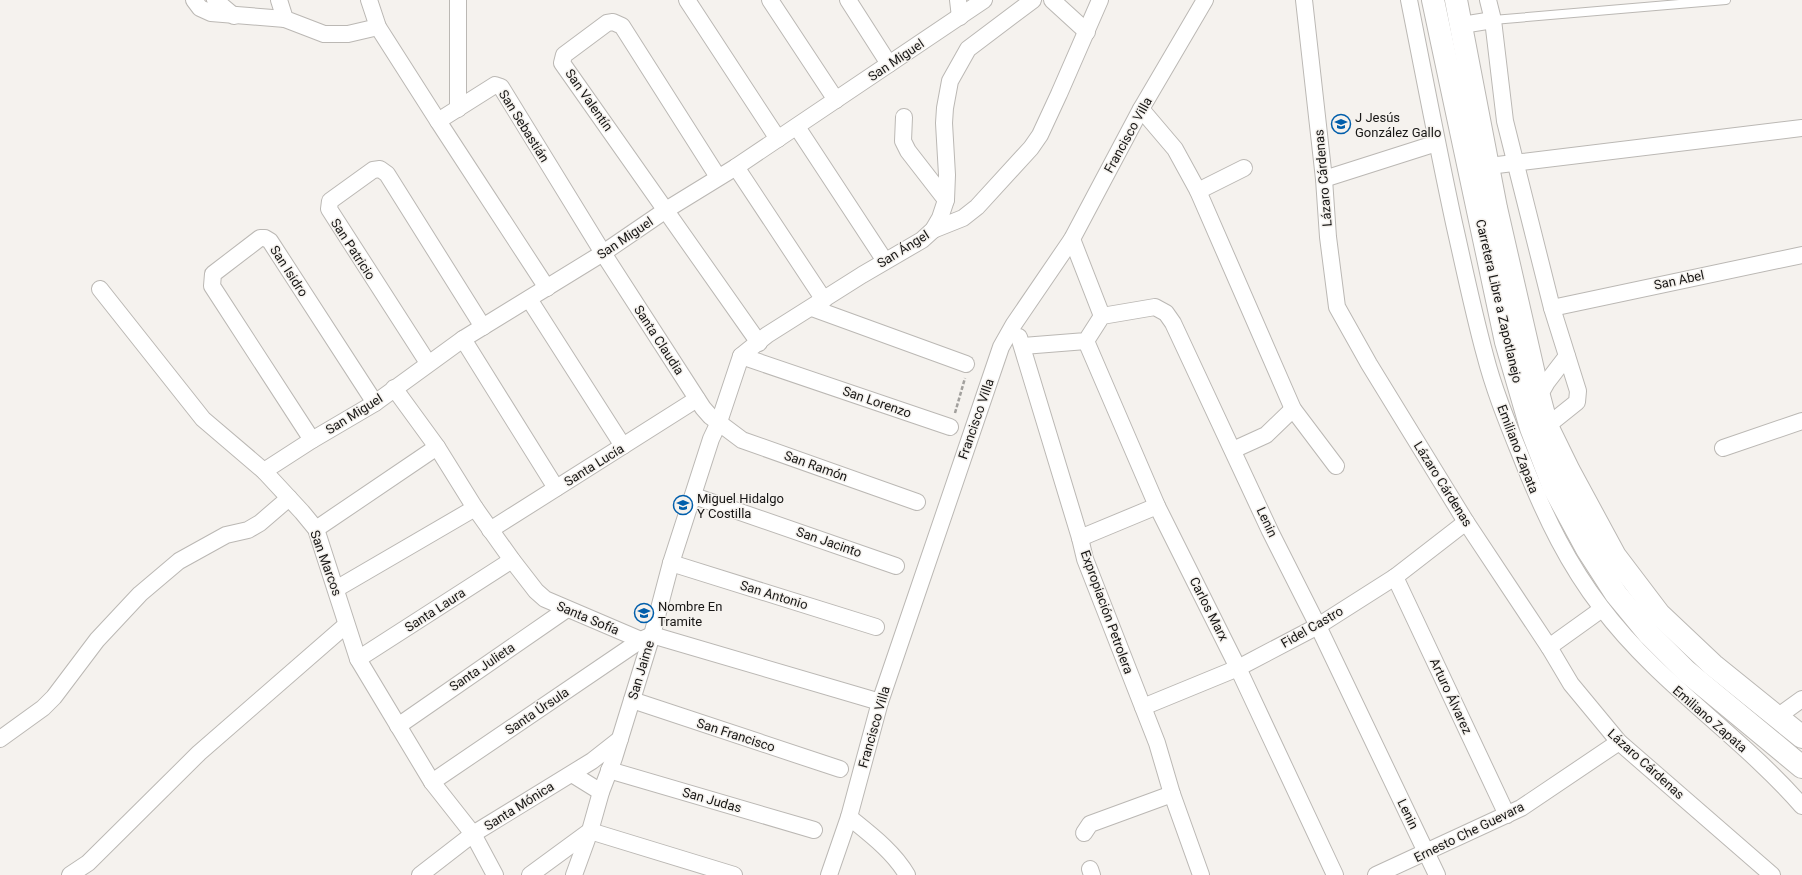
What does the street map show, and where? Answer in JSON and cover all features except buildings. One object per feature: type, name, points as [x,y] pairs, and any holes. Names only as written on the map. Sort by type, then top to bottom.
[{"type":"main road","name":"Carretera Libre a Zapotlanejo","points":[[1433,0],[1506,342],[1531,428],[1554,488],[1587,549],[1616,594],[1649,634],[1686,671],[1802,767]]},
{"type":"main road","name":"Carretera Libre a Zapotlanejo","points":[[1456,0],[1496,208],[1547,426],[1569,471],[1615,556],[1659,614],[1713,665],[1802,738]]},
{"type":"street","points":[[194,0],[200,8],[205,11],[234,16],[285,19],[324,34],[348,34],[378,27]]},
{"type":"street","points":[[215,0],[234,16]]},
{"type":"street","points":[[279,0],[285,19]]},
{"type":"street","points":[[369,0],[378,27],[438,122],[547,288]]},
{"type":"street","points":[[458,0],[458,109]]},
{"type":"street","points":[[687,0],[778,139]]},
{"type":"street","points":[[770,0],[836,100]]},
{"type":"street","points":[[848,0],[889,64]]},
{"type":"street","points":[[958,0],[960,17]]},
{"type":"street","name":"San Miguel","points":[[264,471],[312,440],[375,403],[463,339],[603,253],[666,210],[736,167],[984,0]]},
{"type":"street","name":"San Ángel","points":[[741,356],[767,335],[885,261],[922,240],[933,230],[940,218],[946,200],[947,175],[944,138],[944,108],[950,81],[968,49],[1033,0]]},
{"type":"street","points":[[1052,0],[1087,32]]},
{"type":"street","points":[[933,230],[963,218],[977,207],[1031,148],[1040,135],[1100,0]]},
{"type":"street","name":"Francisco Villa","points":[[829,875],[849,818],[880,702],[1001,347],[1014,324],[1072,239],[1141,109],[1205,0]]},
{"type":"street","name":"Lázaro Cárdenas","points":[[1304,0],[1324,178],[1328,237],[1337,307],[1369,364],[1466,522],[1549,647],[1571,684],[1619,742],[1772,875]]},
{"type":"street","name":"Emiliano Zapata","points":[[1409,0],[1437,143],[1485,356],[1506,420],[1540,503],[1559,543],[1582,582],[1602,610],[1669,683],[1767,769],[1802,806]]},
{"type":"street","points":[[1488,0],[1493,20],[1505,121],[1552,308],[1578,391],[1577,402],[1547,426]]},
{"type":"street","points":[[1462,25],[1493,20]]},
{"type":"street","name":"San Valentín","points":[[666,210],[562,63],[565,53],[607,23],[613,22],[622,26],[718,177]]},
{"type":"street","name":"San Sebastián","points":[[438,122],[491,86],[498,85],[501,87],[603,253]]},
{"type":"street","points":[[1141,109],[1175,148],[1198,191],[1293,409],[1336,466]]},
{"type":"street","points":[[904,117],[904,141],[908,151],[946,200]]},
{"type":"street","points":[[1481,127],[1505,121]]},
{"type":"street","points":[[797,127],[885,261]]},
{"type":"street","points":[[1488,166],[1802,128]]},
{"type":"street","points":[[1324,178],[1437,143]]},
{"type":"street","points":[[736,167],[818,304],[966,364]]},
{"type":"street","points":[[1198,191],[1244,168]]},
{"type":"street","name":"San Patricio","points":[[428,363],[329,209],[330,201],[373,170],[380,169],[387,174],[483,327]]},
{"type":"street","points":[[666,210],[759,343]]},
{"type":"street","name":"San Isidro","points":[[312,440],[212,286],[213,274],[260,238],[265,238],[270,241],[375,403]]},
{"type":"street","points":[[1023,346],[1086,341],[1102,316],[1072,239]]},
{"type":"street","name":"Santa Claudia","points":[[603,253],[697,399],[710,416],[719,422]]},
{"type":"street","name":"San Abel","points":[[1552,308],[1801,257]]},
{"type":"street","name":"San Marcos","points":[[100,289],[203,418],[224,439],[264,471],[316,529],[358,659],[432,782],[474,834],[495,875]]},
{"type":"street","points":[[529,299],[623,446]]},
{"type":"street","name":"Lenin","points":[[1102,316],[1155,308],[1166,312],[1233,450],[1270,531],[1318,626],[1437,875]]},
{"type":"street","name":"Expropiación Petrolera","points":[[1014,324],[1023,346],[1085,559],[1157,743],[1172,794],[1201,875]]},
{"type":"street","points":[[463,339],[556,488]]},
{"type":"street","name":"Carlos Marx","points":[[1086,341],[1157,506],[1238,668],[1335,875]]},
{"type":"street","points":[[719,422],[741,356]]},
{"type":"street","name":"San Lorenzo","points":[[741,356],[950,427]]},
{"type":"street","points":[[1539,396],[1547,382],[1567,356]]},
{"type":"street","name":"Santa Sofía","points":[[394,388],[437,447],[490,530],[536,591],[545,599],[567,609],[647,638],[880,702]]},
{"type":"street","name":"Santa Lucía","points":[[490,530],[697,399]]},
{"type":"street","points":[[1233,450],[1266,435],[1293,409]]},
{"type":"street","points":[[1723,448],[1802,421]]},
{"type":"street","name":"San Jaime","points":[[574,875],[620,739],[632,700],[647,638],[671,563],[694,496],[711,439],[719,422]]},
{"type":"street","name":"San Ramón","points":[[719,422],[742,440],[917,502]]},
{"type":"street","points":[[316,529],[437,447]]},
{"type":"street","name":"San Jacinto","points":[[694,496],[896,566]]},
{"type":"street","points":[[0,739],[43,708],[54,697],[97,640],[140,594],[179,561],[226,536],[248,530],[260,523],[289,498]]},
{"type":"street","points":[[1080,538],[1157,506]]},
{"type":"street","points":[[336,589],[475,508]]},
{"type":"street","name":"Fidel Castro","points":[[1143,707],[1238,668],[1318,626],[1395,577],[1466,522]]},
{"type":"street","name":"Santa Laura","points":[[358,659],[512,560]]},
{"type":"street","name":"San Antonio","points":[[671,563],[876,627]]},
{"type":"street","name":"Arturo Álvarez","points":[[1395,577],[1507,815]]},
{"type":"street","name":"Santa Julieta","points":[[398,726],[567,609]]},
{"type":"street","points":[[1549,647],[1602,610]]},
{"type":"street","points":[[70,875],[88,863],[199,753],[346,625]]},
{"type":"street","name":"Santa Úrsula","points":[[432,782],[647,638]]},
{"type":"street","points":[[1777,717],[1802,699]]},
{"type":"street","name":"San Francisco","points":[[632,700],[840,769]]},
{"type":"street","name":"Santa Mónica","points":[[420,875],[474,834],[592,761],[620,739]]},
{"type":"street","name":"Ernesto Che Guevara","points":[[1376,875],[1522,808],[1619,742]]},
{"type":"street","name":"San Judas","points":[[609,770],[814,830]]},
{"type":"street","points":[[572,774],[601,792]]},
{"type":"street","points":[[1084,833],[1090,824],[1172,794]]},
{"type":"street","points":[[849,818],[871,834],[901,865],[907,875]]},
{"type":"street","points":[[530,875],[590,831],[734,875]]},
{"type":"lane","points":[[1493,20],[1726,0]]},
{"type":"path","points":[[950,427],[967,371],[966,364]]},
{"type":"place","name":"J Jesús González Gallo","points":[[1341,124]]},
{"type":"place","name":"Miguel Hidalgo Y Costilla","points":[[683,505]]},
{"type":"place","name":"Nombre En Tramite","points":[[644,613]]}]
